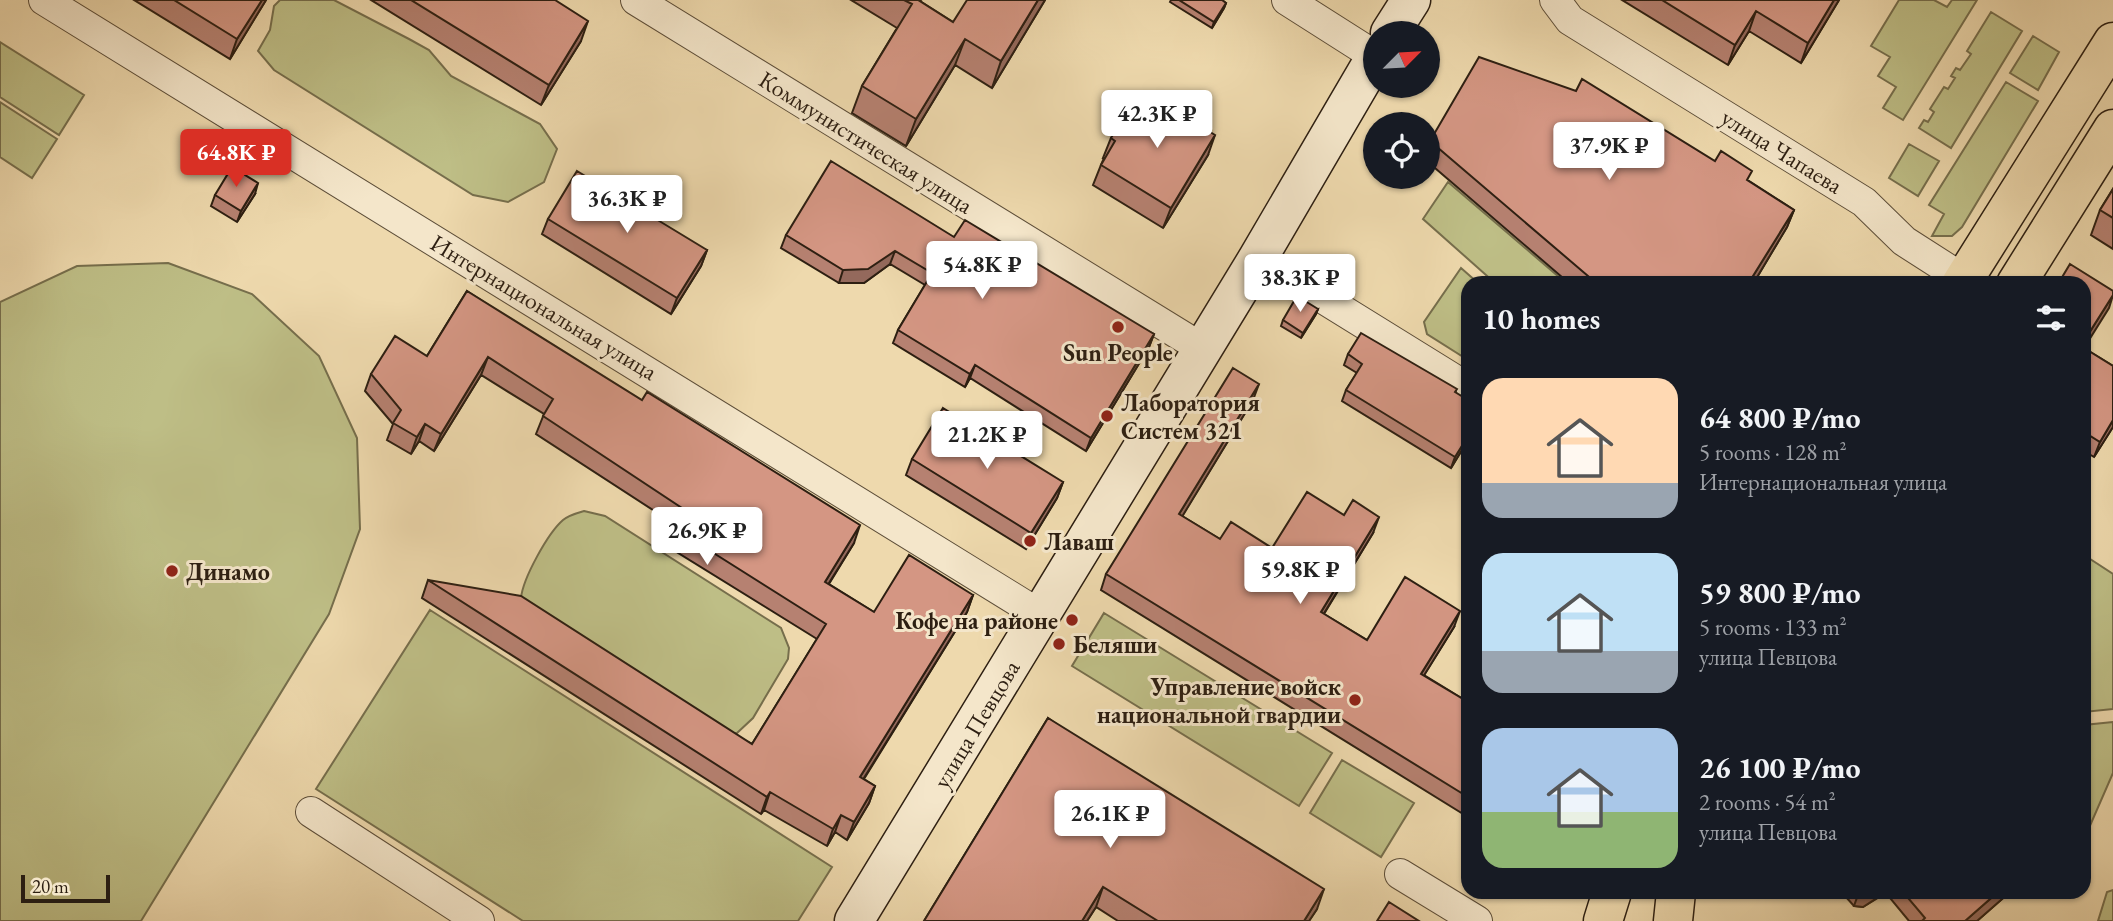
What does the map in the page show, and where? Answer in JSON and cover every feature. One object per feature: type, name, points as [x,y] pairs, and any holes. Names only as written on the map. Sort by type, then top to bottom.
[{"type":"main road","points":[[1969,276],[2113,42]]},
{"type":"main road","points":[[2021,276],[2113,129]]},
{"type":"main road","points":[[1603,921],[1610,899]]},
{"type":"main road","points":[[1673,921],[1675,899]]},
{"type":"street","name":"Интернациональная улица","points":[[44,0],[1042,616]]},
{"type":"street","name":"Коммунистическая улица","points":[[636,0],[1203,349]]},
{"type":"street","points":[[1287,0],[1363,48]]},
{"type":"street","points":[[1398,21],[1411,0]]},
{"type":"street","name":"улица Чапаева","points":[[1555,0],[1570,20],[1864,202],[1904,241],[1956,276]]},
{"type":"street","name":"улица Певцова","points":[[853,921],[1042,616],[1258,258],[1363,77]]},
{"type":"street","points":[[1258,258],[1461,384]]},
{"type":"street","points":[[311,812],[479,921]]},
{"type":"street","points":[[1400,874],[1477,921]]},
{"type":"green space","points":[[280,0],[334,0],[429,50],[451,76],[540,124],[557,149],[544,182],[508,202],[473,195],[274,70],[258,51],[270,30],[274,6]]},
{"type":"green space","points":[[1899,0],[1934,0],[1947,7],[1952,0],[1977,0],[1903,120],[1883,108],[1896,87],[1878,76],[1890,57],[1871,46]]},
{"type":"green space","points":[[1991,12],[2022,31],[1951,148],[1919,128],[1924,120],[1928,122],[1934,112],[1930,109],[1944,87],[1948,89],[1955,78],[1951,76],[1956,68],[1960,70],[1971,54],[1967,51]]},
{"type":"green space","points":[[2033,36],[2059,52],[2038,90],[2010,73]]},
{"type":"green space","points":[[0,42],[84,95],[59,135],[0,97]]},
{"type":"green space","points":[[2006,82],[2038,101],[1962,227],[1952,236],[1932,236],[1944,214],[1929,205]]},
{"type":"green space","points":[[0,102],[57,139],[32,178],[0,157]]},
{"type":"green space","points":[[1909,144],[1939,161],[1918,196],[1889,178]]},
{"type":"green space","points":[[1448,182],[1558,276],[1487,276],[1423,219]]},
{"type":"green space","name":"Динамо","points":[[168,263],[252,294],[319,356],[357,438],[360,529],[329,614],[141,921],[0,921],[0,302],[77,266]]},
{"type":"green space","points":[[1461,268],[1470,276],[1461,276],[1461,356],[1427,334],[1424,322]]},
{"type":"green space","points":[[584,511],[605,516],[781,628],[789,648],[788,659],[753,718],[737,733],[726,735],[521,598],[531,568],[550,535],[565,518]]},
{"type":"green space","points":[[2091,560],[2113,574],[2113,709],[2091,711]]},
{"type":"green space","points":[[430,610],[832,867],[798,921],[523,921],[316,789]]},
{"type":"green space","points":[[1104,613],[1332,753],[1299,806],[1072,666]]},
{"type":"green space","points":[[2113,722],[2113,773],[2091,823],[2091,724]]},
{"type":"green space","points":[[1342,760],[1414,803],[1381,857],[1310,813]]},
{"type":"green space","points":[[2113,890],[2113,921],[2098,921],[2107,892]]},
{"type":"building","points":[[174,0],[262,0],[237,39]]},
{"type":"building","points":[[411,0],[555,0],[588,21],[549,85]]},
{"type":"building","points":[[904,0],[918,0],[953,22],[967,0],[1038,0],[1001,61],[965,39],[916,119],[862,86],[912,4]]},
{"type":"building","points":[[1179,0],[1222,0],[1226,3],[1214,22]]},
{"type":"building","points":[[1662,0],[1834,0],[1808,43],[1756,11],[1735,45]]},
{"type":"building","points":[[1479,57],[1576,91],[1582,79],[1715,161],[1721,151],[1752,171],[1747,180],[1794,210],[1753,276],[1588,276],[1440,150],[1440,124]]},
{"type":"building","points":[[1145,92],[1215,135],[1171,208],[1101,165],[1115,141],[1111,138],[1126,113],[1131,116]]},
{"type":"building","points":[[831,161],[954,237],[965,220],[1154,334],[1091,438],[975,365],[970,374],[898,330],[932,273],[895,251],[868,269],[843,270],[786,235]]},
{"type":"building","points":[[232,167],[258,183],[241,211],[215,195]]},
{"type":"building","points":[[577,171],[707,250],[677,298],[548,219]]},
{"type":"building","points":[[2113,189],[2113,218],[2100,210]]},
{"type":"building","points":[[2070,264],[2089,276],[2063,276]]},
{"type":"building","points":[[2091,277],[2113,291],[2091,330]]},
{"type":"building","points":[[467,291],[642,400],[647,392],[860,525],[825,582],[874,612],[909,555],[973,595],[860,777],[875,786],[854,822],[841,815],[833,829],[770,792],[767,797],[428,580],[521,596],[752,744],[826,624],[674,528],[685,510],[543,416],[553,399],[488,357],[441,434],[425,424],[417,437],[393,423],[401,410],[371,374],[395,336],[427,356]]},
{"type":"building","points":[[1297,296],[1318,309],[1303,333],[1283,320]]},
{"type":"building","points":[[1361,333],[1457,389],[1455,392],[1461,396],[1461,447],[1455,457],[1346,390],[1362,364],[1348,354]]},
{"type":"building","points":[[2091,352],[2113,366],[2113,420],[2100,442],[2091,436]]},
{"type":"building","points":[[1233,368],[1259,384],[1179,514],[1220,539],[1231,522],[1272,548],[1307,492],[1344,515],[1353,500],[1379,517],[1321,612],[1367,640],[1405,577],[1460,611],[1421,674],[1461,698],[1461,793],[1106,574]]},
{"type":"building","points":[[943,408],[1063,482],[1031,533],[912,459]]},
{"type":"building","points":[[1048,718],[1324,889],[1304,921],[1158,921],[1103,887],[1082,921],[924,921]]},
{"type":"building","points":[[1909,899],[1990,899],[1965,921],[1922,921],[1925,918]]},
{"type":"building","points":[[1389,902],[1419,921],[1377,921]]},
{"type":"place","name":"Sun People","points":[[1118,327]]},
{"type":"place","name":"Лаборатория Систем 321","points":[[1107,416]]},
{"type":"place","name":"Лаваш","points":[[1030,541]]},
{"type":"place","name":"Динамо","points":[[172,571]]},
{"type":"place","name":"Кофе на районе","points":[[1072,620]]},
{"type":"place","name":"Беляши","points":[[1059,644]]},
{"type":"place","name":"Управление войск национальной гвардии","points":[[1355,700]]}]
